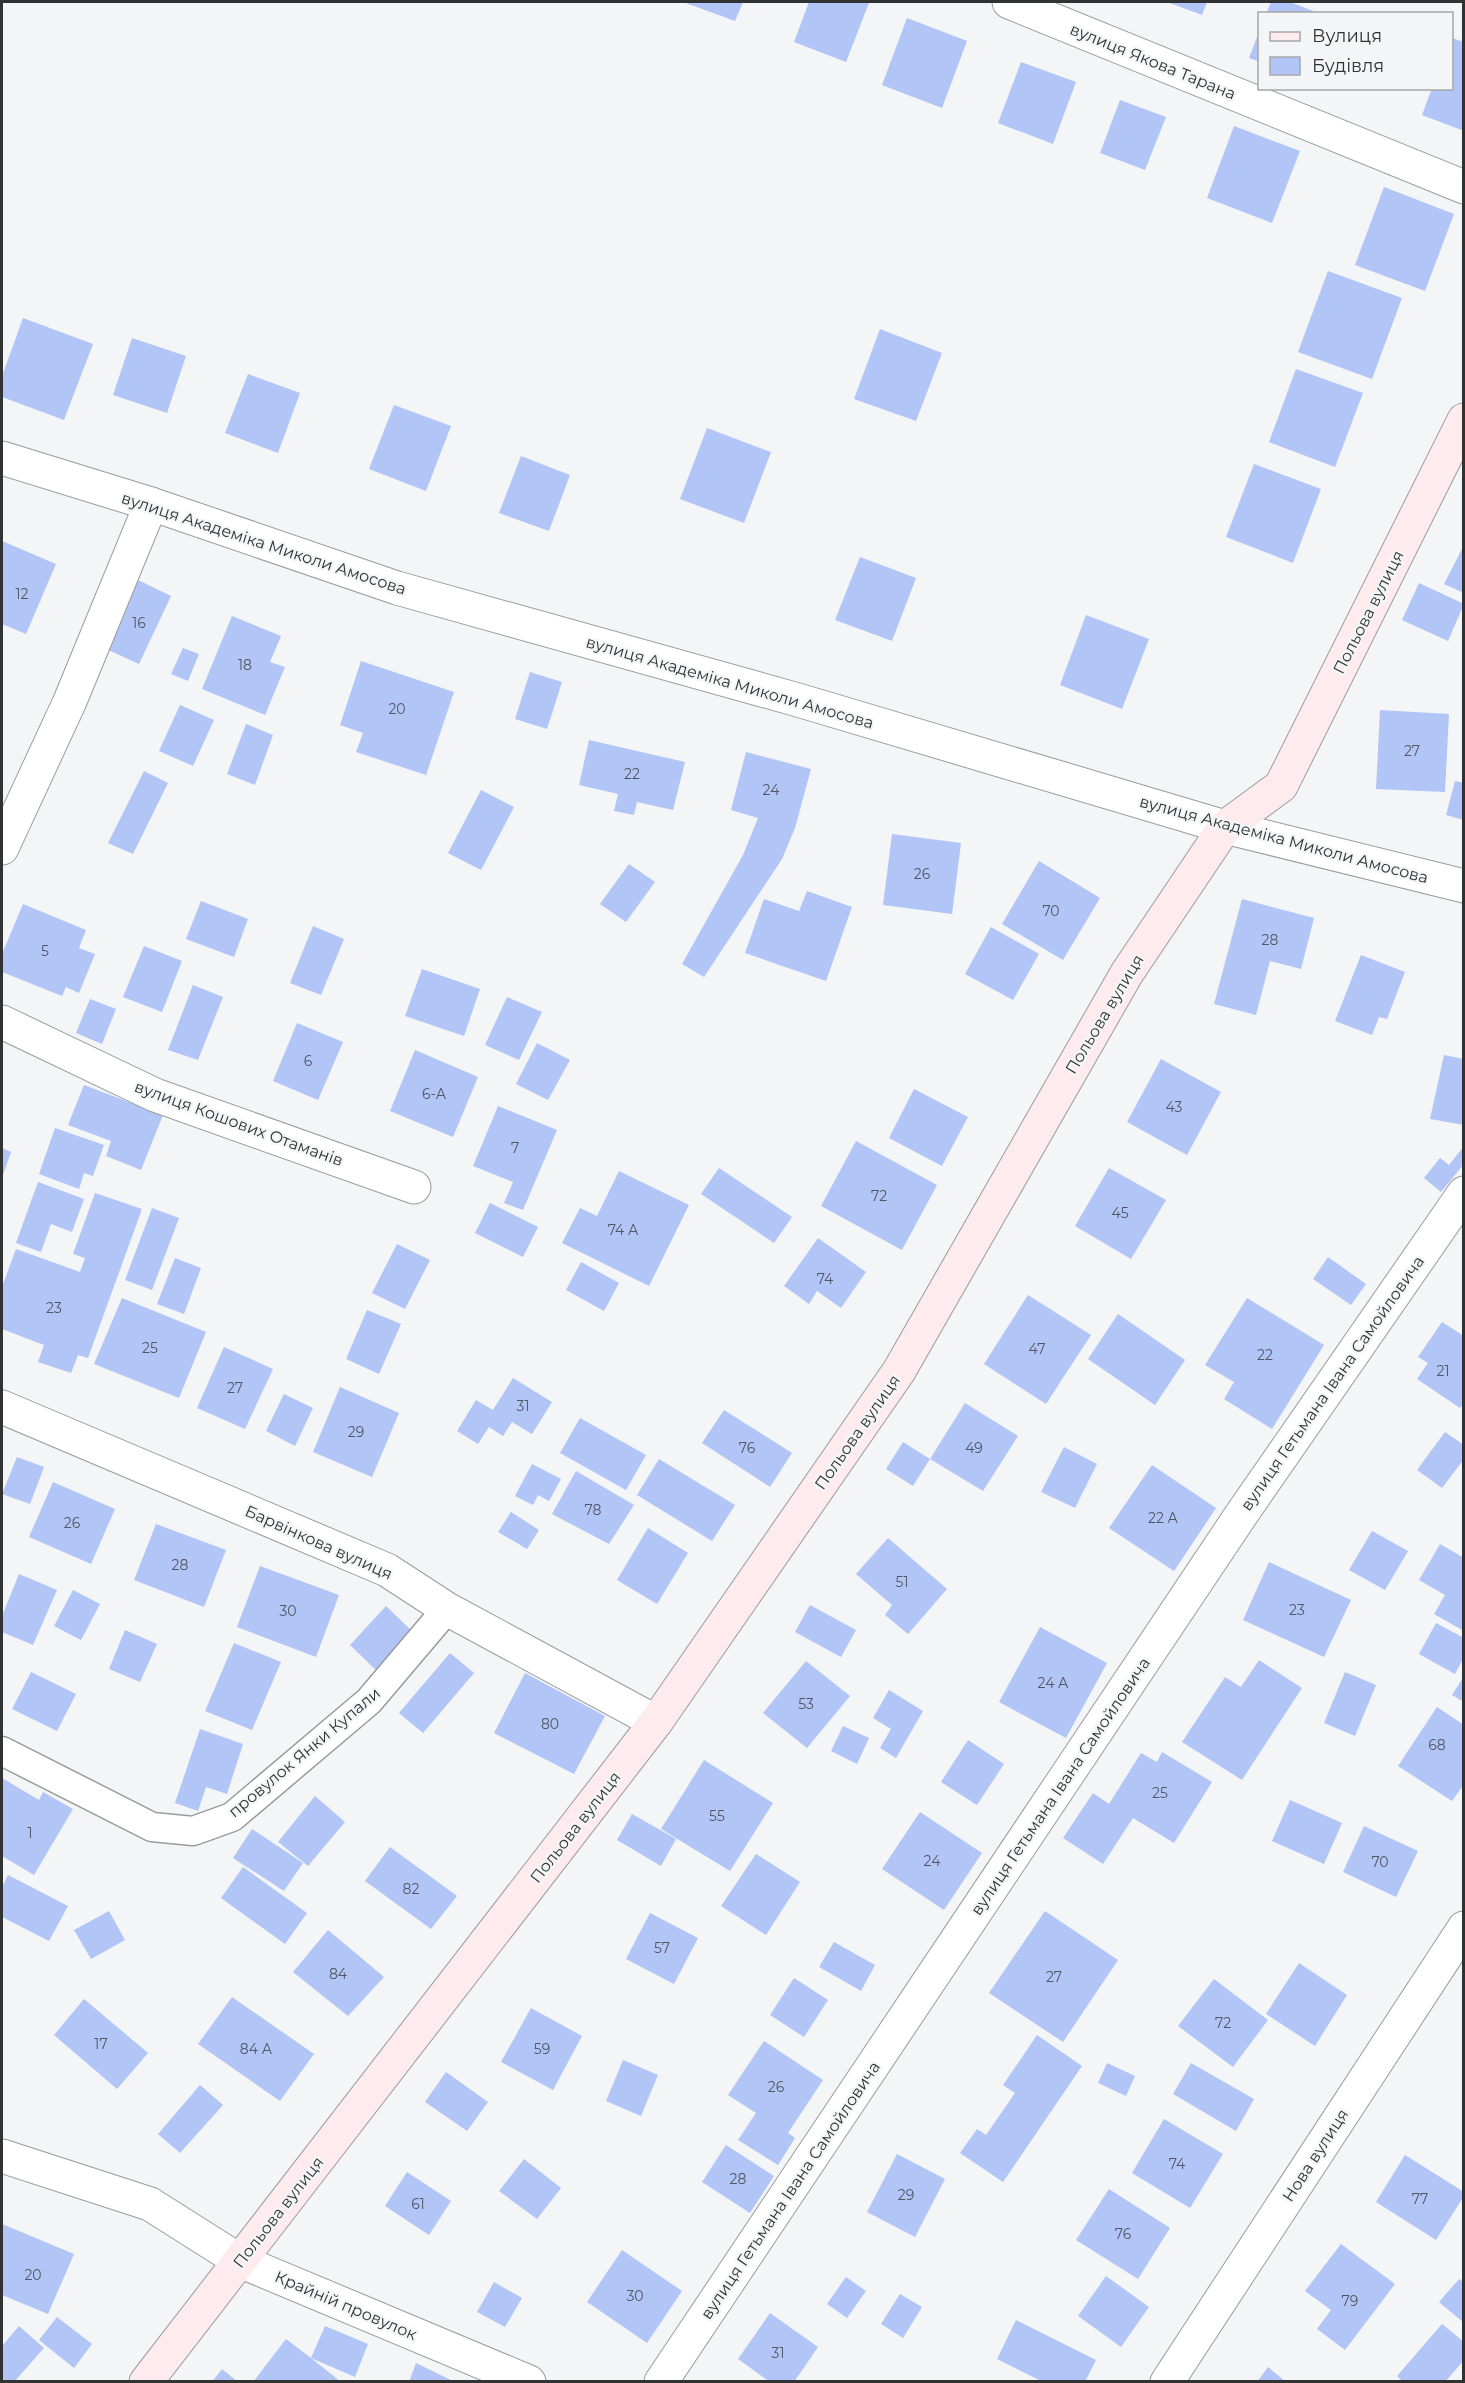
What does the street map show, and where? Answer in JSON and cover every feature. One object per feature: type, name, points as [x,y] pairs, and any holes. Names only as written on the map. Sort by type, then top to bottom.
[{"type":"street","name":"вулиця Якова Тарана","points":[[1009,2],[1464,187]]},
{"type":"street","name":"Польова вулиця","points":[[146,2382],[656,1722],[899,1371],[1127,973],[1225,827],[1281,786],[1464,420]]},
{"type":"street","name":"вулиця Академіка Миколи Амосова","points":[[2,458],[151,504],[397,588],[798,700],[1225,827],[1464,886]]},
{"type":"street","points":[[2,848],[70,701],[151,504]]},
{"type":"street","name":"вулиця Кошових Отаманів","points":[[2,1022],[155,1095],[414,1187]]},
{"type":"street","name":"вулиця Гетьмана Івана Самойловича","points":[[661,2382],[1241,1515],[1464,1192]]},
{"type":"street","name":"Барвінкова вулиця","points":[[2,1407],[387,1570],[447,1609],[656,1722]]},
{"type":"street","name":"Нова вулиця","points":[[1167,2382],[1464,1928]]},
{"type":"street","name":"Крайній провулок","points":[[2,2156],[150,2204],[240,2261],[529,2382]]},
{"type":"lane","name":"провулок Янки Купали","points":[[2,1751],[152,1827],[193,1831],[232,1817],[369,1701],[447,1609]]},
{"type":"building","points":[[683,2],[743,2],[735,21]]},
{"type":"building","points":[[809,2],[869,3],[846,62],[794,42]]},
{"type":"building","points":[[1167,2],[1207,2],[1202,15]]},
{"type":"building","points":[[1271,2],[1290,2],[1316,12],[1267,12]]},
{"type":"building","points":[[907,18],[967,41],[942,108],[882,85]]},
{"type":"building","points":[[1258,35],[1258,61],[1249,58]]},
{"type":"building","points":[[1453,38],[1464,42],[1464,131],[1422,115],[1431,90],[1453,90]]},
{"type":"building","points":[[1021,62],[1076,82],[1053,144],[998,123]]},
{"type":"building","points":[[1120,100],[1166,117],[1145,170],[1100,153]]},
{"type":"building","points":[[1234,126],[1300,151],[1272,223],[1207,198]]},
{"type":"building","points":[[1384,187],[1454,214],[1425,291],[1355,265]]},
{"type":"building","points":[[1328,271],[1402,298],[1372,379],[1298,352]]},
{"type":"building","points":[[23,318],[93,344],[64,420],[2,397],[2,376]]},
{"type":"building","points":[[880,329],[942,353],[916,421],[854,399]]},
{"type":"building","points":[[132,338],[186,356],[167,413],[113,395]]},
{"type":"building","points":[[1296,369],[1363,393],[1335,467],[1269,442]]},
{"type":"building","points":[[248,374],[300,393],[278,453],[225,433]]},
{"type":"building","points":[[394,405],[451,426],[426,491],[369,469]]},
{"type":"building","points":[[707,428],[771,452],[744,523],[680,499]]},
{"type":"building","points":[[521,456],[570,475],[549,531],[499,513]]},
{"type":"building","points":[[1254,464],[1321,489],[1293,563],[1226,537]]},
{"type":"building","points":[[2,541],[56,564],[26,634],[2,624]]},
{"type":"building","points":[[1464,545],[1464,593],[1444,584]]},
{"type":"building","points":[[860,557],[916,578],[892,641],[835,620]]},
{"type":"building","points":[[138,580],[171,596],[139,664],[106,649]]},
{"type":"building","points":[[1419,583],[1464,604],[1448,641],[1402,620]]},
{"type":"building","points":[[1086,615],[1149,639],[1122,709],[1060,685]]},
{"type":"building","points":[[232,616],[281,636],[270,662],[285,667],[265,715],[202,689]]},
{"type":"building","points":[[183,648],[199,654],[188,681],[171,674]]},
{"type":"building","points":[[361,661],[454,692],[426,775],[356,752],[363,733],[340,725]]},
{"type":"building","points":[[530,672],[562,682],[547,729],[515,719]]},
{"type":"building","points":[[180,705],[214,720],[193,766],[159,751]]},
{"type":"building","points":[[1380,710],[1449,714],[1445,792],[1376,789]]},
{"type":"building","points":[[246,724],[273,735],[255,785],[227,774]]},
{"type":"building","points":[[589,740],[685,762],[673,810],[637,802],[634,815],[614,811],[618,794],[579,785]]},
{"type":"building","points":[[746,752],[811,769],[795,828],[782,859],[704,977],[682,964],[743,855],[758,818],[731,810]]},
{"type":"building","points":[[144,771],[168,783],[133,854],[108,843]]},
{"type":"building","points":[[1455,781],[1464,783],[1464,820],[1446,815]]},
{"type":"building","points":[[481,790],[514,807],[481,870],[448,853]]},
{"type":"building","points":[[892,834],[961,843],[952,914],[883,905]]},
{"type":"building","points":[[1039,861],[1100,898],[1063,960],[1002,924]]},
{"type":"building","points":[[629,864],[655,882],[626,922],[600,904]]},
{"type":"building","points":[[807,891],[852,907],[826,981],[745,953],[764,899],[799,911]]},
{"type":"building","points":[[1242,899],[1314,918],[1301,969],[1270,961],[1256,1015],[1214,1004]]},
{"type":"building","points":[[201,901],[248,919],[234,957],[186,939]]},
{"type":"building","points":[[23,904],[86,930],[79,948],[95,954],[79,993],[66,987],[62,996],[2,972],[2,954]]},
{"type":"building","points":[[313,926],[344,939],[321,995],[290,983]]},
{"type":"building","points":[[991,927],[1039,954],[1013,1000],[965,974]]},
{"type":"building","points":[[144,946],[182,961],[162,1012],[123,997]]},
{"type":"building","points":[[1361,955],[1405,972],[1387,1019],[1379,1017],[1372,1035],[1335,1021]]},
{"type":"building","points":[[422,969],[480,989],[464,1036],[405,1016]]},
{"type":"building","points":[[193,985],[223,997],[198,1060],[168,1050]]},
{"type":"building","points":[[507,997],[542,1012],[519,1060],[485,1045]]},
{"type":"building","points":[[90,999],[116,1009],[102,1044],[76,1033]]},
{"type":"building","points":[[297,1023],[343,1042],[318,1100],[273,1081]]},
{"type":"building","points":[[537,1043],[570,1060],[548,1100],[516,1084]]},
{"type":"building","points":[[415,1050],[478,1077],[453,1137],[390,1111]]},
{"type":"building","points":[[1444,1055],[1464,1059],[1464,1125],[1430,1119]]},
{"type":"building","points":[[1161,1059],[1221,1092],[1187,1155],[1127,1122]]},
{"type":"building","points":[[84,1085],[163,1115],[141,1170],[106,1156],[111,1141],[68,1125]]},
{"type":"building","points":[[914,1089],[968,1117],[942,1166],[889,1138]]},
{"type":"building","points":[[498,1106],[557,1130],[523,1210],[504,1203],[513,1182],[473,1166]]},
{"type":"building","points":[[55,1128],[104,1145],[93,1176],[84,1173],[79,1189],[39,1174]]},
{"type":"building","points":[[856,1141],[937,1185],[902,1250],[821,1206]]},
{"type":"building","points":[[1464,1146],[1464,1164],[1441,1192],[1424,1178],[1440,1158],[1449,1165]]},
{"type":"building","points":[[2,1148],[11,1152],[2,1178]]},
{"type":"building","points":[[719,1168],[792,1217],[774,1243],[701,1194]]},
{"type":"building","points":[[1109,1168],[1166,1200],[1131,1259],[1075,1226]]},
{"type":"building","points":[[619,1171],[689,1205],[649,1286],[562,1243],[580,1208],[597,1216]]},
{"type":"building","points":[[38,1182],[84,1199],[72,1232],[51,1224],[41,1252],[16,1243]]},
{"type":"building","points":[[95,1193],[142,1209],[88,1358],[78,1355],[71,1373],[38,1362],[44,1345],[2,1329],[2,1287],[16,1249],[80,1272],[85,1258],[73,1254]]},
{"type":"building","points":[[490,1203],[538,1227],[523,1257],[475,1233]]},
{"type":"building","points":[[152,1208],[179,1218],[152,1290],[125,1280]]},
{"type":"building","points":[[818,1238],[866,1272],[841,1308],[817,1291],[809,1304],[784,1286]]},
{"type":"building","points":[[397,1244],[430,1260],[405,1309],[372,1293]]},
{"type":"building","points":[[1328,1257],[1366,1284],[1351,1305],[1313,1279]]},
{"type":"building","points":[[175,1258],[201,1268],[184,1314],[157,1304]]},
{"type":"building","points":[[581,1262],[619,1283],[604,1311],[566,1290]]},
{"type":"building","points":[[1028,1295],[1091,1335],[1046,1404],[984,1364]]},
{"type":"building","points":[[122,1298],[206,1332],[179,1398],[94,1364]]},
{"type":"building","points":[[1247,1298],[1324,1345],[1272,1429],[1224,1399],[1234,1382],[1205,1365]]},
{"type":"building","points":[[367,1310],[401,1324],[379,1374],[346,1359]]},
{"type":"building","points":[[1118,1314],[1185,1360],[1155,1405],[1088,1359]]},
{"type":"building","points":[[1442,1322],[1464,1336],[1464,1403],[1460,1408],[1417,1379],[1428,1363],[1418,1357]]},
{"type":"building","points":[[224,1347],[273,1369],[245,1429],[197,1408]]},
{"type":"building","points":[[513,1378],[552,1402],[532,1434],[512,1422],[503,1436],[489,1427],[478,1444],[457,1431],[476,1400],[493,1410]]},
{"type":"building","points":[[340,1387],[399,1413],[372,1477],[313,1452]]},
{"type":"building","points":[[284,1394],[313,1408],[295,1446],[266,1431]]},
{"type":"building","points":[[965,1403],[1018,1436],[983,1491],[930,1459]]},
{"type":"building","points":[[724,1410],[792,1453],[770,1487],[702,1443]]},
{"type":"building","points":[[580,1418],[646,1455],[626,1490],[560,1453]]},
{"type":"building","points":[[1445,1432],[1464,1445],[1464,1459],[1442,1488],[1417,1470]]},
{"type":"building","points":[[903,1442],[930,1459],[913,1486],[886,1469]]},
{"type":"building","points":[[1064,1447],[1097,1464],[1075,1508],[1041,1492]]},
{"type":"building","points":[[17,1457],[44,1467],[30,1504],[2,1494]]},
{"type":"building","points":[[659,1459],[735,1505],[712,1541],[637,1495]]},
{"type":"building","points":[[532,1464],[561,1479],[549,1501],[538,1495],[533,1505],[515,1496]]},
{"type":"building","points":[[1152,1465],[1216,1508],[1174,1571],[1109,1528]]},
{"type":"building","points":[[576,1471],[634,1505],[609,1544],[552,1514]]},
{"type":"building","points":[[53,1482],[115,1509],[91,1564],[29,1537]]},
{"type":"building","points":[[511,1512],[539,1530],[527,1549],[498,1532]]},
{"type":"building","points":[[156,1524],[226,1550],[204,1607],[134,1580]]},
{"type":"building","points":[[648,1528],[688,1553],[657,1604],[617,1580]]},
{"type":"building","points":[[1372,1531],[1408,1551],[1385,1590],[1349,1570]]},
{"type":"building","points":[[888,1538],[947,1589],[908,1634],[885,1615],[892,1605],[856,1574]]},
{"type":"building","points":[[1440,1544],[1464,1558],[1464,1631],[1434,1614],[1445,1595],[1419,1580]]},
{"type":"building","points":[[1269,1562],[1351,1600],[1324,1657],[1243,1620]]},
{"type":"building","points":[[260,1566],[339,1595],[316,1657],[237,1627]]},
{"type":"building","points":[[19,1574],[57,1590],[33,1645],[2,1632],[2,1616]]},
{"type":"building","points":[[73,1590],[100,1604],[81,1640],[54,1626]]},
{"type":"building","points":[[810,1605],[856,1630],[841,1657],[795,1632]]},
{"type":"building","points":[[386,1606],[416,1635],[379,1673],[350,1645]]},
{"type":"building","points":[[1436,1623],[1464,1638],[1464,1657],[1455,1674],[1419,1654]]},
{"type":"building","points":[[1040,1627],[1107,1663],[1066,1738],[999,1702]]},
{"type":"building","points":[[125,1630],[157,1644],[140,1682],[109,1669]]},
{"type":"building","points":[[234,1643],[281,1662],[252,1730],[205,1711]]},
{"type":"building","points":[[450,1653],[474,1673],[423,1733],[399,1713]]},
{"type":"building","points":[[1259,1660],[1302,1688],[1242,1780],[1182,1742],[1225,1677],[1241,1687]]},
{"type":"building","points":[[806,1661],[850,1696],[807,1748],[763,1713]]},
{"type":"building","points":[[31,1672],[76,1694],[57,1731],[12,1709]]},
{"type":"building","points":[[1345,1672],[1376,1685],[1355,1736],[1324,1723]]},
{"type":"building","points":[[525,1673],[605,1716],[574,1774],[494,1733]]},
{"type":"building","points":[[1464,1676],[1464,1702],[1452,1695]]},
{"type":"building","points":[[889,1690],[923,1711],[896,1758],[880,1748],[891,1729],[873,1718]]},
{"type":"building","points":[[1437,1707],[1464,1725],[1464,1784],[1452,1801],[1398,1766]]},
{"type":"building","points":[[843,1726],[869,1738],[857,1764],[831,1751]]},
{"type":"building","points":[[200,1729],[243,1744],[227,1794],[206,1787],[198,1811],[175,1803]]},
{"type":"building","points":[[968,1740],[1004,1764],[977,1805],[941,1782]]},
{"type":"building","points":[[1162,1752],[1212,1782],[1174,1843],[1133,1818],[1103,1864],[1063,1838],[1093,1793],[1109,1804],[1141,1753],[1157,1762]]},
{"type":"building","points":[[704,1760],[773,1803],[730,1871],[661,1829]]},
{"type":"building","points":[[2,1778],[39,1800],[43,1792],[73,1809],[34,1875],[2,1856]]},
{"type":"building","points":[[315,1796],[345,1822],[308,1866],[278,1842]]},
{"type":"building","points":[[1290,1800],[1342,1823],[1324,1864],[1272,1841]]},
{"type":"building","points":[[920,1812],[982,1853],[944,1910],[882,1869]]},
{"type":"building","points":[[632,1814],[676,1839],[661,1866],[617,1840]]},
{"type":"building","points":[[1364,1826],[1418,1851],[1396,1897],[1343,1872]]},
{"type":"building","points":[[252,1829],[303,1863],[284,1891],[233,1858]]},
{"type":"building","points":[[390,1847],[457,1896],[431,1929],[365,1881]]},
{"type":"building","points":[[756,1854],[800,1882],[766,1935],[721,1906]]},
{"type":"building","points":[[243,1867],[307,1913],[285,1944],[221,1898]]},
{"type":"building","points":[[8,1875],[68,1906],[49,1941],[2,1917],[2,1887]]},
{"type":"building","points":[[109,1911],[125,1940],[91,1959],[74,1930]]},
{"type":"building","points":[[1045,1911],[1118,1960],[1063,2042],[989,1993]]},
{"type":"building","points":[[650,1913],[698,1938],[674,1984],[626,1959]]},
{"type":"building","points":[[328,1930],[384,1977],[348,2016],[293,1972]]},
{"type":"building","points":[[834,1942],[875,1965],[861,1991],[819,1967]]},
{"type":"building","points":[[1299,1963],[1347,1995],[1315,2046],[1266,2014]]},
{"type":"building","points":[[794,1978],[828,2000],[804,2037],[770,2015]]},
{"type":"building","points":[[1214,1979],[1268,2020],[1233,2067],[1178,2026]]},
{"type":"building","points":[[232,1997],[314,2054],[280,2101],[198,2044]]},
{"type":"building","points":[[84,1999],[148,2053],[117,2089],[54,2035]]},
{"type":"building","points":[[531,2008],[582,2036],[553,2090],[501,2062]]},
{"type":"building","points":[[1037,2035],[1082,2066],[1003,2182],[960,2153],[977,2129],[986,2135],[1015,2093],[1003,2085]]},
{"type":"building","points":[[764,2041],[823,2080],[788,2133],[795,2138],[778,2165],[738,2140],[756,2113],[728,2095]]},
{"type":"building","points":[[623,2060],[658,2075],[641,2116],[606,2101]]},
{"type":"building","points":[[1107,2063],[1135,2076],[1126,2096],[1098,2083]]},
{"type":"building","points":[[1191,2063],[1254,2099],[1236,2131],[1173,2094]]},
{"type":"building","points":[[446,2072],[488,2102],[467,2131],[425,2102]]},
{"type":"building","points":[[200,2085],[223,2105],[180,2153],[158,2134]]},
{"type":"building","points":[[1164,2119],[1223,2154],[1190,2208],[1132,2173]]},
{"type":"building","points":[[726,2145],[774,2176],[750,2213],[702,2182]]},
{"type":"building","points":[[897,2154],[945,2179],[915,2237],[867,2212]]},
{"type":"building","points":[[1405,2155],[1464,2192],[1464,2196],[1436,2240],[1376,2202]]},
{"type":"building","points":[[524,2159],[561,2188],[537,2219],[499,2191]]},
{"type":"building","points":[[407,2172],[451,2201],[429,2235],[385,2206]]},
{"type":"building","points":[[1109,2189],[1170,2228],[1138,2279],[1076,2240]]},
{"type":"building","points":[[2,2224],[74,2254],[48,2314],[2,2295]]},
{"type":"building","points":[[1341,2244],[1395,2284],[1345,2350],[1317,2329],[1331,2310],[1305,2291]]},
{"type":"building","points":[[622,2250],[682,2291],[647,2343],[587,2302]]},
{"type":"building","points":[[1106,2276],[1149,2307],[1121,2347],[1078,2316]]},
{"type":"building","points":[[846,2277],[866,2291],[847,2318],[827,2304]]},
{"type":"building","points":[[1459,2279],[1464,2282],[1464,2323],[1439,2302]]},
{"type":"building","points":[[494,2282],[522,2298],[505,2327],[477,2312]]},
{"type":"building","points":[[900,2294],[922,2307],[903,2338],[881,2324]]},
{"type":"building","points":[[770,2313],[818,2347],[794,2382],[770,2382],[738,2359]]},
{"type":"building","points":[[57,2317],[92,2344],[74,2368],[39,2340]]},
{"type":"building","points":[[1016,2320],[1096,2360],[1085,2382],[1043,2382],[997,2359]]},
{"type":"building","points":[[1442,2324],[1464,2342],[1464,2360],[1445,2382],[1403,2382],[1397,2376]]},
{"type":"building","points":[[19,2326],[44,2348],[14,2382],[2,2382],[2,2346]]},
{"type":"building","points":[[325,2326],[368,2344],[355,2377],[311,2358]]},
{"type":"building","points":[[286,2339],[341,2382],[253,2382]]},
{"type":"building","points":[[416,2363],[455,2382],[409,2382]]},
{"type":"building","points":[[1268,2367],[1286,2382],[1257,2382]]},
{"type":"building","points":[[222,2369],[238,2382],[212,2382]]}]
